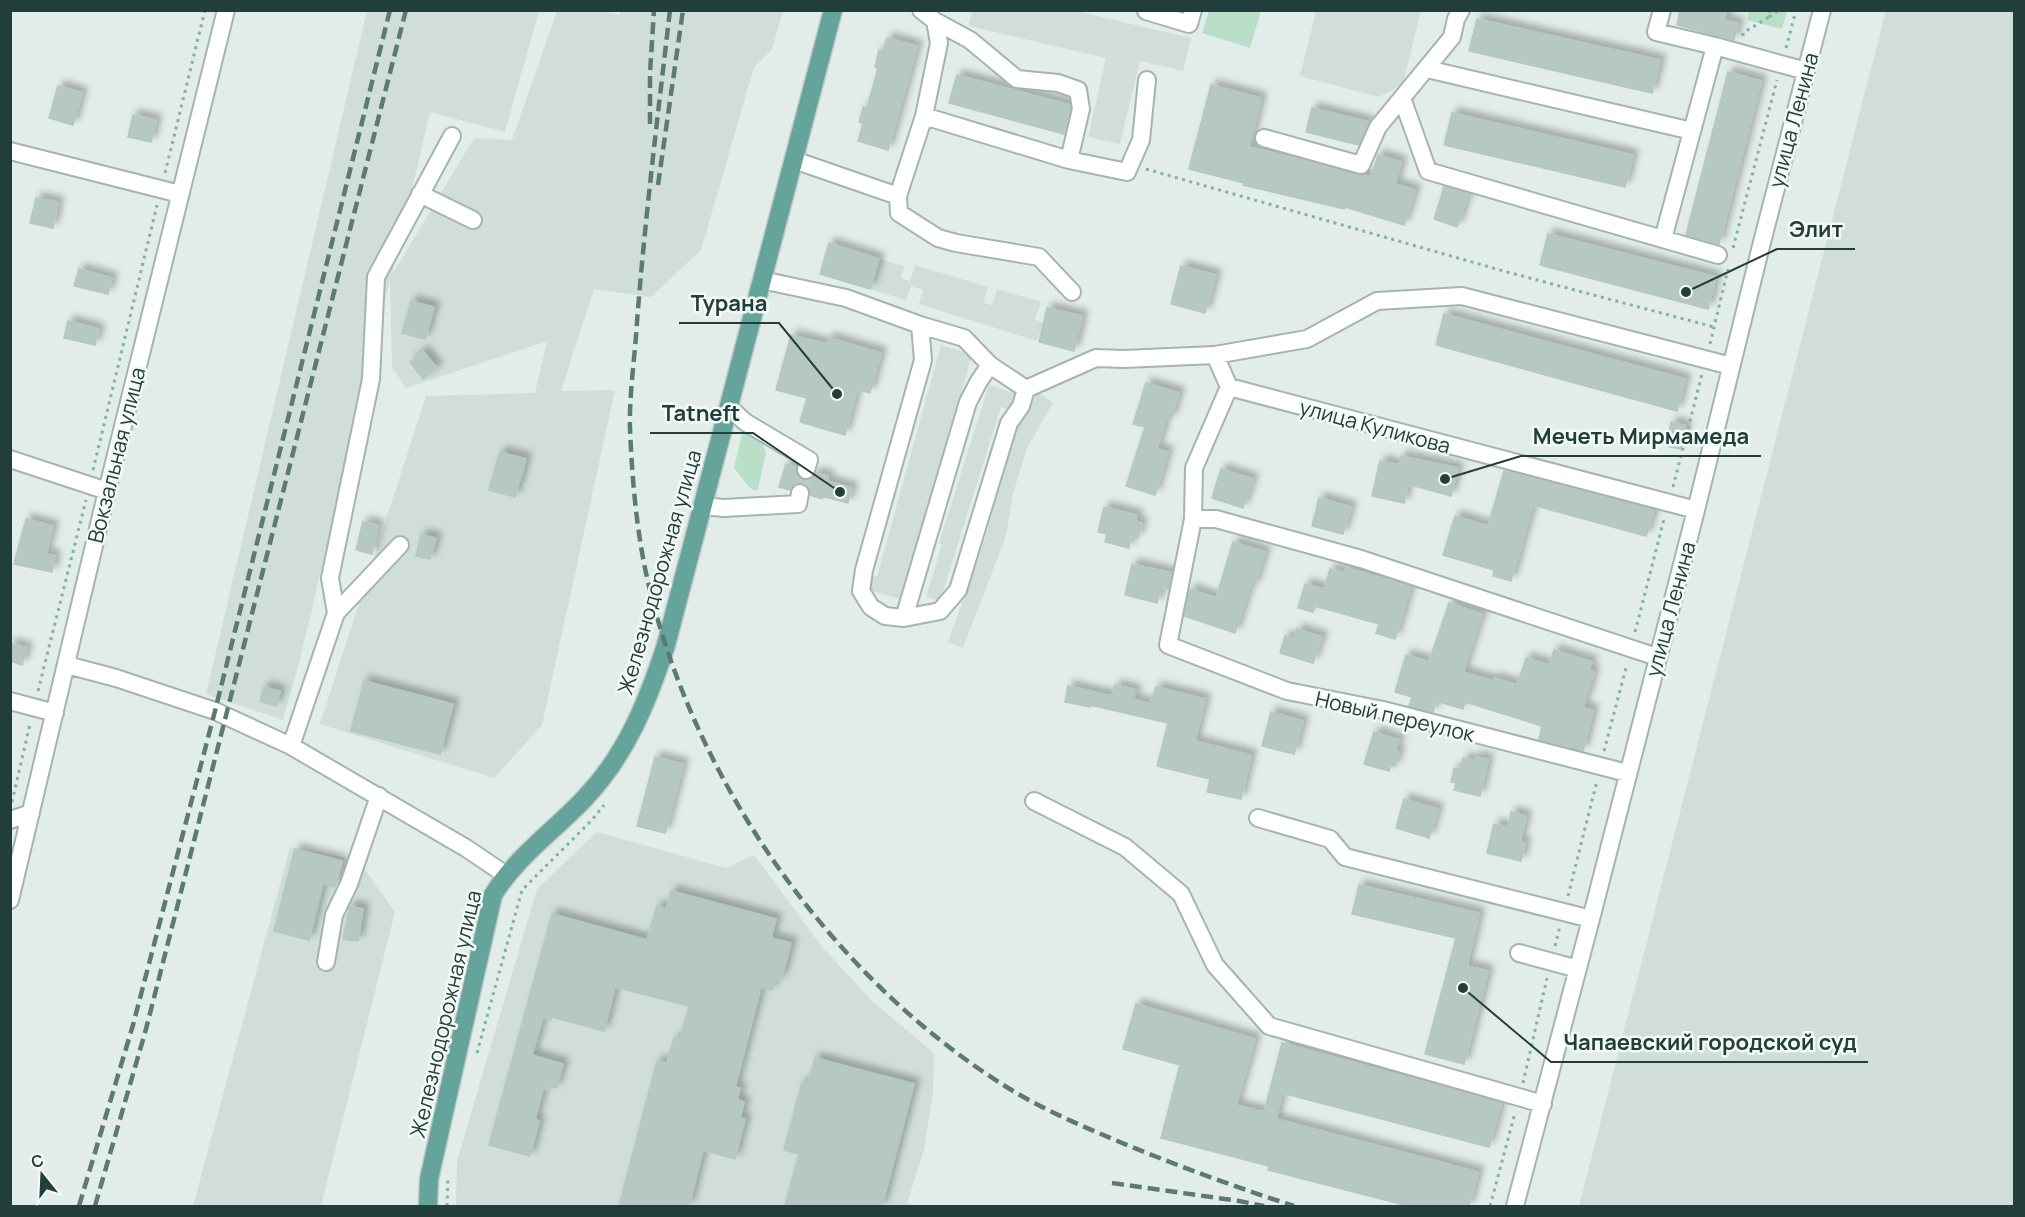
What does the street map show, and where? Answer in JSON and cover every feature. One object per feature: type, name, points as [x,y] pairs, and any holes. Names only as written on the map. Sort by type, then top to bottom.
[{"type":"main road","name":"Железнодорожная улица","points":[[428,1206],[429,1179],[493,895],[506,875],[526,853],[585,798],[613,763],[633,730],[650,693],[666,645],[833,10]]},
{"type":"street","name":"Вокзальная улица","points":[[10,900],[107,491],[226,10]]},
{"type":"street","points":[[921,10],[935,21],[970,40],[1017,79],[1058,82],[1078,90],[1081,109],[1069,160]]},
{"type":"street","points":[[1146,11],[1189,24],[1192,10]]},
{"type":"street","points":[[1264,138],[1361,165],[1378,127],[1452,37],[1456,18],[1461,10]]},
{"type":"street","points":[[1662,10],[1656,32],[1806,71]]},
{"type":"street","name":"улица Ленина","points":[[1515,1206],[1696,510],[1822,10]]},
{"type":"street","points":[[935,21],[939,43],[924,116],[898,196],[899,213],[938,238],[1039,256],[1072,292]]},
{"type":"street","points":[[1663,239],[1715,46]]},
{"type":"street","points":[[1427,69],[1692,131]]},
{"type":"street","points":[[924,116],[1069,160],[1127,172],[1141,141],[1147,80]]},
{"type":"street","points":[[1402,98],[1428,171],[1663,239],[1727,255]]},
{"type":"street","points":[[336,613],[330,578],[371,379],[376,277],[452,136]]},
{"type":"street","points":[[10,151],[180,194]]},
{"type":"street","points":[[794,160],[898,196]]},
{"type":"street","points":[[420,194],[473,220]]},
{"type":"street","points":[[762,280],[846,298],[920,325],[964,338],[990,365],[1026,389]]},
{"type":"street","points":[[920,325],[923,360],[864,570],[861,591],[871,607],[885,616],[904,618],[940,611],[958,590],[1009,423],[1021,406],[1026,389],[1096,358],[1215,355],[1307,339],[1377,301],[1462,296],[1731,366]]},
{"type":"street","points":[[1215,355],[1229,387],[1194,468],[1193,519],[1216,519],[1361,559],[1657,657]]},
{"type":"street","points":[[904,618],[968,402],[990,365]]},
{"type":"street","name":"улица Куликова","points":[[1229,387],[1696,510]]},
{"type":"street","points":[[729,407],[745,422],[809,460],[806,470]]},
{"type":"street","points":[[10,459],[107,491]]},
{"type":"street","points":[[702,506],[724,508],[798,504],[800,493]]},
{"type":"street","name":"Новый переулок","points":[[1193,519],[1168,645],[1287,691],[1383,710],[1600,767],[1628,772]]},
{"type":"street","points":[[291,746],[336,613],[400,545]]},
{"type":"street","points":[[67,665],[116,678],[215,711],[291,746],[466,848],[506,875]]},
{"type":"street","points":[[10,701],[55,713]]},
{"type":"street","points":[[326,962],[334,915],[350,884],[379,796]]},
{"type":"street","points":[[1034,801],[1125,847],[1180,894],[1215,965],[1269,1026],[1543,1104]]},
{"type":"street","points":[[10,820],[32,813]]},
{"type":"street","points":[[1258,818],[1330,839],[1345,856],[1591,919]]},
{"type":"street","points":[[1520,953],[1578,969]]},
{"type":"path","points":[[10,810],[205,10]]},
{"type":"path","points":[[1769,17],[1770,10]]},
{"type":"path","points":[[1739,52],[1743,33],[1779,10]]},
{"type":"path","points":[[1490,1206],[1519,1098],[1600,767],[1706,360],[1727,255],[1796,10]]},
{"type":"path","points":[[1127,172],[1145,169],[1507,272],[1714,327]]},
{"type":"shaded area","points":[[620,10],[783,11],[772,49],[754,67],[701,250],[651,297],[594,289],[561,391],[615,390],[542,725],[494,778],[320,724],[426,396],[535,393],[547,341],[406,388],[392,367],[390,280],[300,659],[283,720],[206,694],[367,11],[539,11],[505,132],[430,112],[392,275],[474,138],[512,140],[557,11],[599,11],[620,15]]},
{"type":"shaded area","points":[[1071,10],[1191,38],[1183,71],[1140,61],[1120,144],[1088,137],[1106,58],[969,26],[972,11]]},
{"type":"shaded area","points":[[1886,10],[2014,11],[2014,1206],[1579,1206]]},
{"type":"shaded area","points":[[1316,11],[1421,11],[1403,84],[1379,97],[1300,76]]},
{"type":"shaded area","points":[[879,259],[904,266],[901,278],[910,281],[915,265],[988,287],[984,303],[992,305],[997,289],[1041,302],[1035,320],[1043,322],[1037,341],[919,304],[923,290],[911,286],[906,300],[870,289]]},
{"type":"shaded area","points":[[941,345],[972,354],[904,600],[869,590],[873,576],[877,577]]},
{"type":"shaded area","points":[[989,385],[1017,394],[1012,410],[1001,407],[940,601],[926,597],[942,545],[939,543]]},
{"type":"shaded area","points":[[1038,392],[1053,403],[1027,448],[1013,494],[1006,536],[963,648],[948,642],[986,536],[1009,450],[1020,423]]},
{"type":"shaded area","points":[[597,832],[726,868],[754,855],[823,948],[873,1002],[934,1053],[933,1093],[924,1150],[907,1203],[919,1206],[456,1206],[457,1161],[537,889]]},
{"type":"shaded area","points":[[290,847],[358,860],[395,912],[321,1206],[193,1206]]},
{"type":"green space","points":[[1749,10],[1787,11],[1782,29],[1747,20]]},
{"type":"green space","points":[[1209,11],[1261,11],[1250,48],[1202,33]]},
{"type":"green space","points":[[748,433],[761,439],[766,453],[758,489],[755,491],[734,468],[742,434]]},
{"type":"building","points":[[1680,10],[1727,10],[1724,20],[1738,23],[1734,40],[1677,25]]},
{"type":"building","points":[[1477,19],[1660,60],[1652,93],[1469,51]]},
{"type":"building","points":[[887,38],[917,46],[888,150],[858,141],[863,123],[859,122],[863,107],[867,108],[878,68],[875,67],[879,50],[883,51]]},
{"type":"building","points":[[1728,72],[1761,81],[1719,244],[1686,235]]},
{"type":"building","points":[[957,75],[1070,105],[1064,134],[949,103]]},
{"type":"building","points":[[1211,85],[1261,98],[1249,147],[1371,177],[1378,155],[1401,162],[1395,184],[1415,190],[1404,225],[1345,207],[1344,209],[1243,185],[1244,183],[1189,169]]},
{"type":"building","points":[[58,86],[82,93],[73,125],[49,118]]},
{"type":"building","points":[[1312,108],[1369,122],[1359,145],[1306,132]]},
{"type":"building","points":[[1452,113],[1633,155],[1625,187],[1444,145]]},
{"type":"building","points":[[133,115],[156,120],[151,142],[128,137]]},
{"type":"building","points":[[1444,187],[1468,194],[1457,227],[1434,219]]},
{"type":"building","points":[[36,198],[58,202],[53,228],[30,223]]},
{"type":"building","points":[[1548,234],[1716,277],[1708,309],[1540,265]]},
{"type":"building","points":[[829,243],[879,259],[870,289],[820,274]]},
{"type":"building","points":[[1181,266],[1216,275],[1205,313],[1171,304]]},
{"type":"building","points":[[79,269],[112,278],[108,294],[74,286]]},
{"type":"building","points":[[411,301],[434,307],[425,339],[402,333]]},
{"type":"building","points":[[1047,308],[1082,316],[1074,351],[1039,342]]},
{"type":"building","points":[[1444,314],[1685,379],[1677,411],[1436,345]]},
{"type":"building","points":[[68,321],[99,329],[95,345],[64,338]]},
{"type":"building","points":[[791,335],[827,344],[829,338],[881,353],[870,393],[857,389],[845,435],[800,422],[807,398],[776,390]]},
{"type":"building","points":[[423,351],[437,368],[423,379],[410,362]]},
{"type":"building","points":[[1146,383],[1179,393],[1171,419],[1166,418],[1157,449],[1168,452],[1155,495],[1126,486],[1145,427],[1133,424]]},
{"type":"building","points":[[1671,422],[1686,426],[1681,449],[1666,446]]},
{"type":"building","points":[[500,452],[526,459],[515,497],[489,490]]},
{"type":"building","points":[[1401,456],[1458,468],[1451,496],[1408,484],[1404,503],[1372,496],[1380,461],[1399,465]]},
{"type":"building","points":[[786,464],[796,467],[796,473],[802,480],[809,480],[816,473],[828,476],[827,481],[852,488],[848,503],[810,495],[810,489],[802,483],[796,483],[790,490],[779,487]]},
{"type":"building","points":[[1221,469],[1253,479],[1243,508],[1212,498]]},
{"type":"building","points":[[1504,471],[1654,510],[1646,536],[1533,505],[1511,581],[1493,576],[1494,570],[1443,555],[1455,516],[1488,526]]},
{"type":"building","points":[[1319,498],[1351,507],[1343,534],[1312,526]]},
{"type":"building","points":[[1104,507],[1137,515],[1135,521],[1142,523],[1138,538],[1131,536],[1129,548],[1105,542],[1107,534],[1098,532]]},
{"type":"building","points":[[26,519],[53,526],[46,554],[55,556],[52,572],[14,564]]},
{"type":"building","points":[[363,522],[378,525],[372,554],[356,550]]},
{"type":"building","points":[[421,535],[436,538],[430,559],[416,556]]},
{"type":"building","points":[[1233,542],[1265,552],[1254,587],[1250,586],[1235,633],[1184,616],[1190,589],[1216,598]]},
{"type":"building","points":[[1132,564],[1172,573],[1168,589],[1161,588],[1157,603],[1125,595]]},
{"type":"building","points":[[1346,568],[1411,586],[1395,639],[1376,633],[1379,624],[1315,606],[1313,612],[1298,608],[1305,584],[1324,589],[1330,569],[1345,573]]},
{"type":"building","points":[[1449,603],[1482,614],[1463,672],[1517,685],[1526,658],[1549,665],[1554,650],[1592,662],[1589,670],[1594,672],[1583,708],[1593,710],[1583,751],[1539,739],[1542,726],[1465,702],[1463,709],[1436,701],[1433,712],[1409,706],[1412,697],[1395,692],[1406,655],[1429,662]]},
{"type":"building","points":[[1297,629],[1322,637],[1313,663],[1280,653],[1285,636],[1294,639]]},
{"type":"building","points":[[10,643],[27,648],[22,665],[10,661]]},
{"type":"building","points":[[364,681],[453,704],[440,754],[351,731]]},
{"type":"building","points":[[1115,685],[1136,690],[1133,699],[1150,704],[1156,687],[1205,699],[1195,741],[1251,755],[1241,799],[1207,792],[1210,779],[1157,766],[1168,723],[1090,705],[1090,707],[1065,702],[1068,686],[1112,696]]},
{"type":"building","points":[[264,687],[280,691],[276,706],[260,701]]},
{"type":"building","points":[[1271,712],[1303,721],[1294,754],[1262,746]]},
{"type":"building","points":[[1374,732],[1399,740],[1395,751],[1399,752],[1395,766],[1391,765],[1389,771],[1364,764]]},
{"type":"building","points":[[655,757],[683,764],[665,833],[637,826]]},
{"type":"building","points":[[1475,757],[1488,759],[1480,796],[1454,790],[1456,783],[1451,782],[1454,768],[1461,769],[1463,758],[1474,761]]},
{"type":"building","points":[[1404,799],[1438,809],[1429,838],[1396,828]]},
{"type":"building","points":[[1511,812],[1526,816],[1520,842],[1525,843],[1521,861],[1487,853],[1494,824],[1508,827]]},
{"type":"building","points":[[295,849],[342,861],[335,887],[323,883],[309,940],[274,931]]},
{"type":"building","points":[[1359,885],[1479,913],[1467,966],[1488,971],[1464,1064],[1425,1054],[1456,938],[1352,914]]},
{"type":"building","points":[[671,891],[776,919],[771,938],[791,943],[781,980],[775,979],[772,990],[761,987],[735,1087],[740,1088],[737,1100],[744,1102],[740,1118],[745,1119],[735,1159],[703,1150],[689,1206],[619,1206],[657,1061],[667,1063],[674,1038],[680,1040],[689,1006],[615,987],[604,1031],[552,1017],[550,1020],[543,1017],[532,1055],[563,1064],[556,1088],[550,1086],[549,1090],[543,1089],[535,1119],[539,1121],[530,1156],[489,1145],[552,914],[647,940],[657,906],[666,909]]},
{"type":"building","points":[[350,906],[363,909],[358,941],[343,939]]},
{"type":"building","points":[[1136,1004],[1255,1039],[1236,1105],[1264,1112],[1282,1043],[1501,1103],[1489,1147],[1282,1093],[1276,1119],[1478,1172],[1469,1206],[1408,1206],[1268,1170],[1269,1166],[1161,1138],[1180,1065],[1123,1049]]},
{"type":"building","points":[[815,1058],[914,1084],[882,1206],[785,1206],[799,1154],[784,1150],[802,1082],[808,1083]]},
{"type":"tunnel","points":[[800,493],[806,470]]},
{"type":"railway","points":[[79,1206],[133,1025],[215,711],[390,10]]},
{"type":"railway","points":[[95,1206],[146,1029],[406,10]]},
{"type":"railway","points":[[650,124],[654,10]]},
{"type":"railway","points":[[670,10],[648,205],[631,389],[630,429],[633,483],[646,573],[667,649],[696,723],[733,796],[776,864],[826,929],[881,988],[941,1041],[1005,1086],[1064,1118],[1173,1163],[1294,1206]]},
{"type":"railway","points":[[658,185],[683,10]]},
{"type":"railway","points":[[1112,1183],[1264,1206]]},
{"type":"place","name":"Элит","points":[[1686,292]]},
{"type":"place","name":"Турана","points":[[837,394]]},
{"type":"place","name":"Мечеть Мирмамеда","points":[[1445,479]]},
{"type":"place","name":"Tatneft","points":[[840,492]]},
{"type":"place","name":"Чапаевский городской суд","points":[[1463,988]]}]
